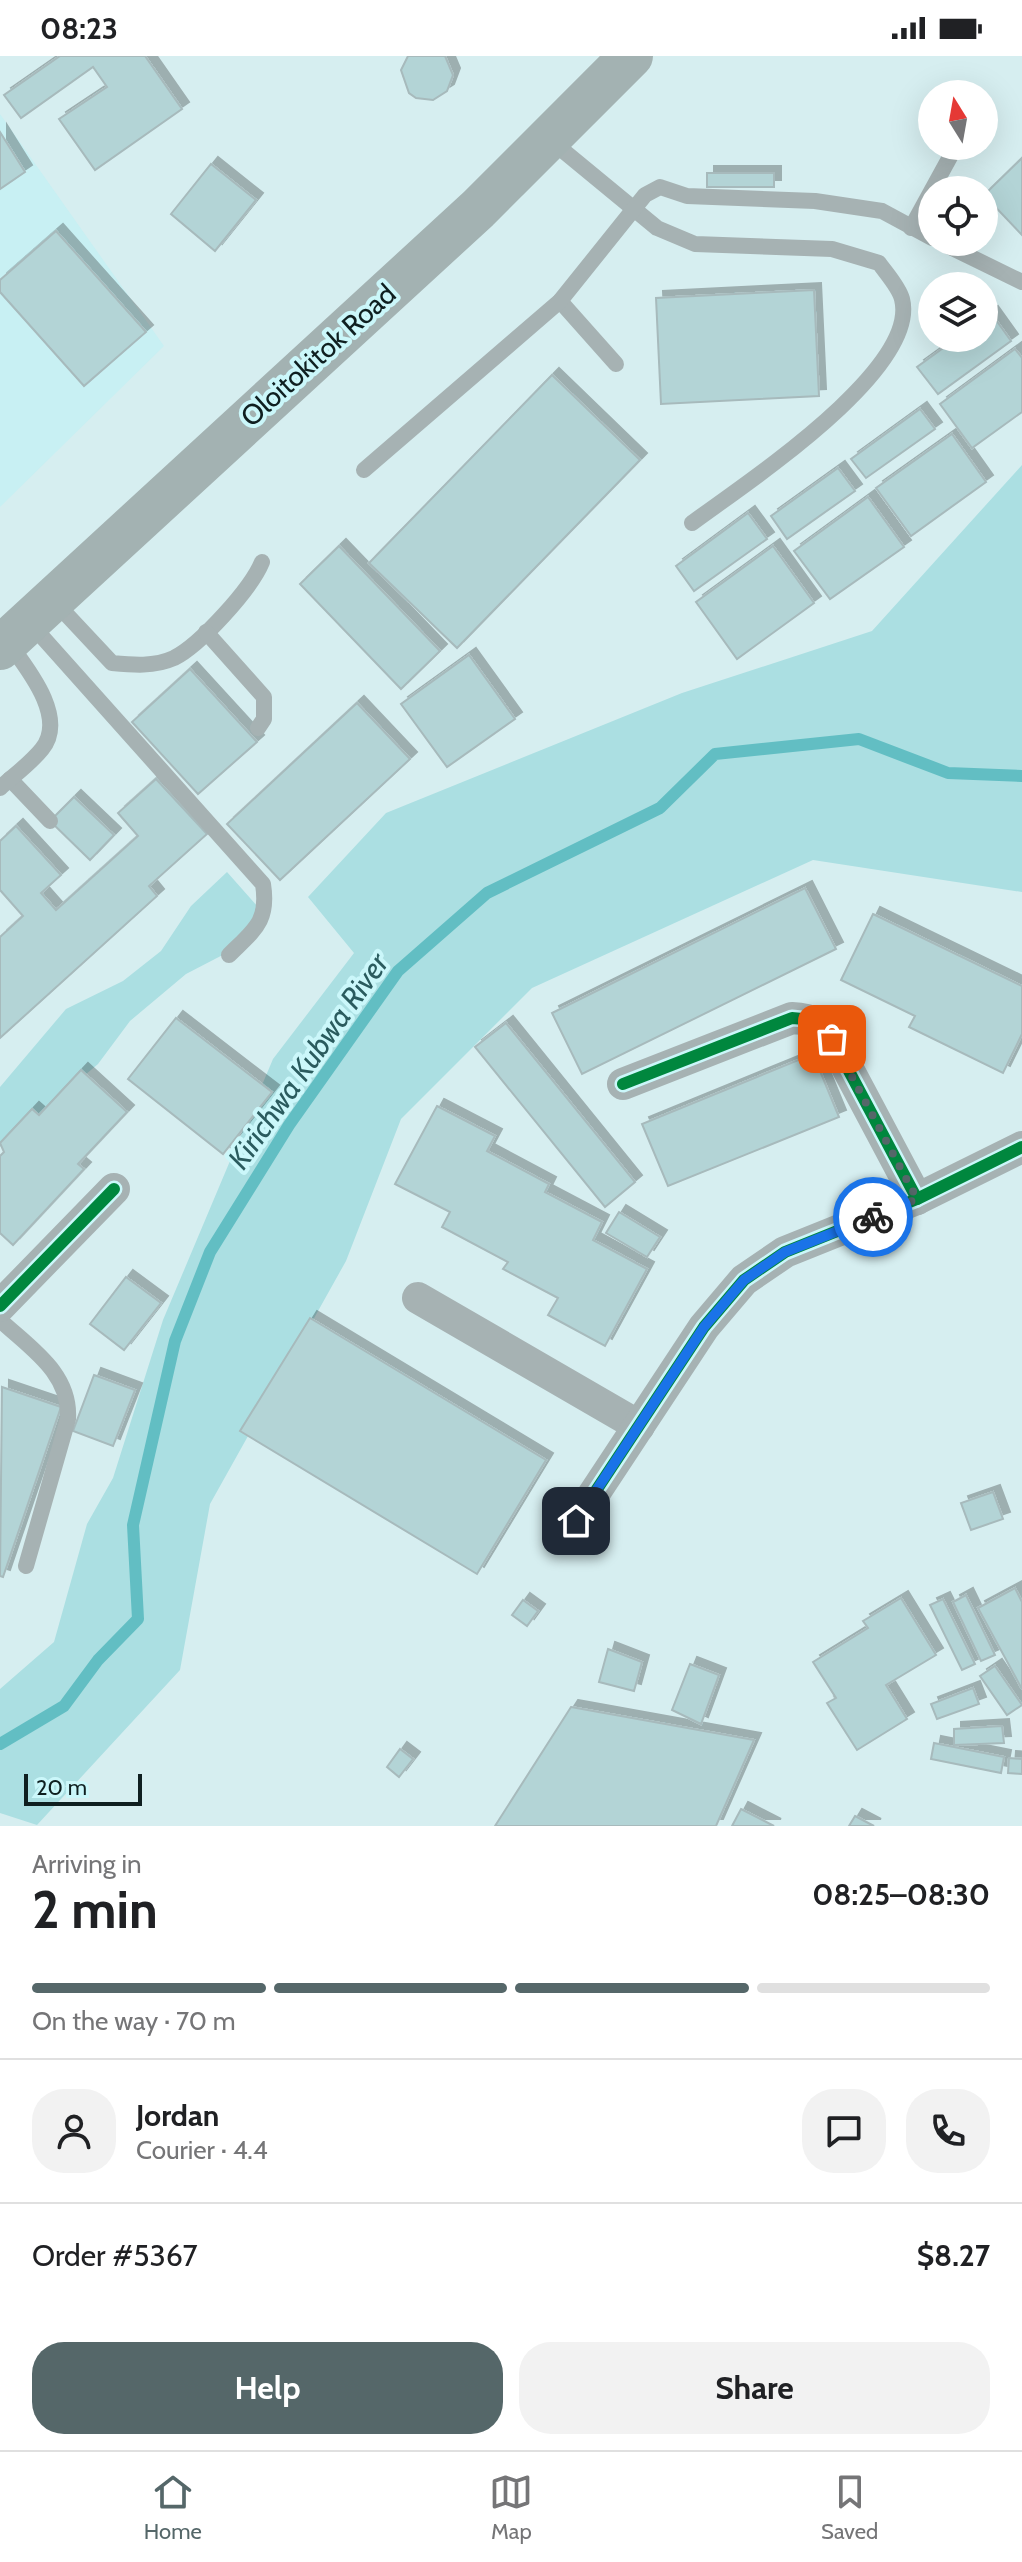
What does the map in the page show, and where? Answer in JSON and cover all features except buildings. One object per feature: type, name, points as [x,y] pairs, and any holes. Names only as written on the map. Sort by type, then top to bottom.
[{"type":"main road","name":"Oloitokitok Road","points":[[22,627],[478,209],[631,56]]},
{"type":"street","points":[[623,1084],[792,1018],[810,1019],[822,1026],[832,1039],[917,1199]]},
{"type":"street","points":[[576,1521],[704,1327],[744,1280],[785,1252],[917,1199],[1022,1147]]},
{"type":"street","points":[[0,1306],[114,1189]]},
{"type":"street","points":[[418,1298],[639,1426]]},
{"type":"lane","points":[[548,138],[657,228],[695,244],[832,249],[879,263],[902,299],[898,340],[871,379],[790,451],[692,523]]},
{"type":"lane","points":[[911,228],[948,160]]},
{"type":"lane","points":[[364,470],[560,301],[645,195],[660,187],[687,196],[815,201],[882,211],[918,231]]},
{"type":"lane","points":[[969,256],[1022,282]]},
{"type":"lane","points":[[560,301],[616,364]]},
{"type":"lane","points":[[22,627],[112,663],[147,666],[175,658],[206,632],[256,578],[262,562]]},
{"type":"lane","points":[[22,627],[48,719],[48,738],[43,748],[5,783],[50,821]]},
{"type":"lane","points":[[22,627],[263,884],[266,902],[261,923],[229,955]]},
{"type":"lane","points":[[206,632],[264,697],[264,719],[258,728]]},
{"type":"lane","points":[[0,1320],[55,1371],[69,1400],[68,1419],[26,1566]]},
{"type":"shaded area","points":[[0,114],[164,346],[0,507]]},
{"type":"shaded area","points":[[1022,465],[1022,892],[813,860],[532,988],[401,1119],[346,1261],[210,1504],[180,1670],[37,1825],[0,1813],[0,1689],[54,1642],[87,1524],[113,1478],[163,1320],[273,1059],[354,953],[308,897],[386,813],[682,693],[872,631]]},
{"type":"shaded area","points":[[227,872],[259,908],[242,945],[186,974],[130,1021],[98,1064],[0,1147],[0,1087],[66,1009],[123,981],[161,951],[191,906]]},
{"type":"waterway","name":"Kirichwa Kubwa River","points":[[0,1744],[64,1706],[98,1660],[138,1619],[133,1525],[175,1341],[210,1252],[289,1125],[398,971],[487,893],[660,808],[715,754],[859,739],[948,773],[1022,776]]},
{"type":"cycle path","points":[[623,1084],[792,1018],[810,1021],[824,1029],[832,1039],[917,1199]]},
{"type":"cycle path","points":[[576,1521],[704,1327],[744,1280],[785,1252],[917,1199],[1022,1147]]},
{"type":"cycle path","points":[[0,1306],[114,1189]]},
{"type":"way so far","points":[[832,1039],[917,1199],[873,1217]]},
{"type":"route","points":[[576,1521],[704,1327],[744,1280],[785,1252],[873,1217]]}]
